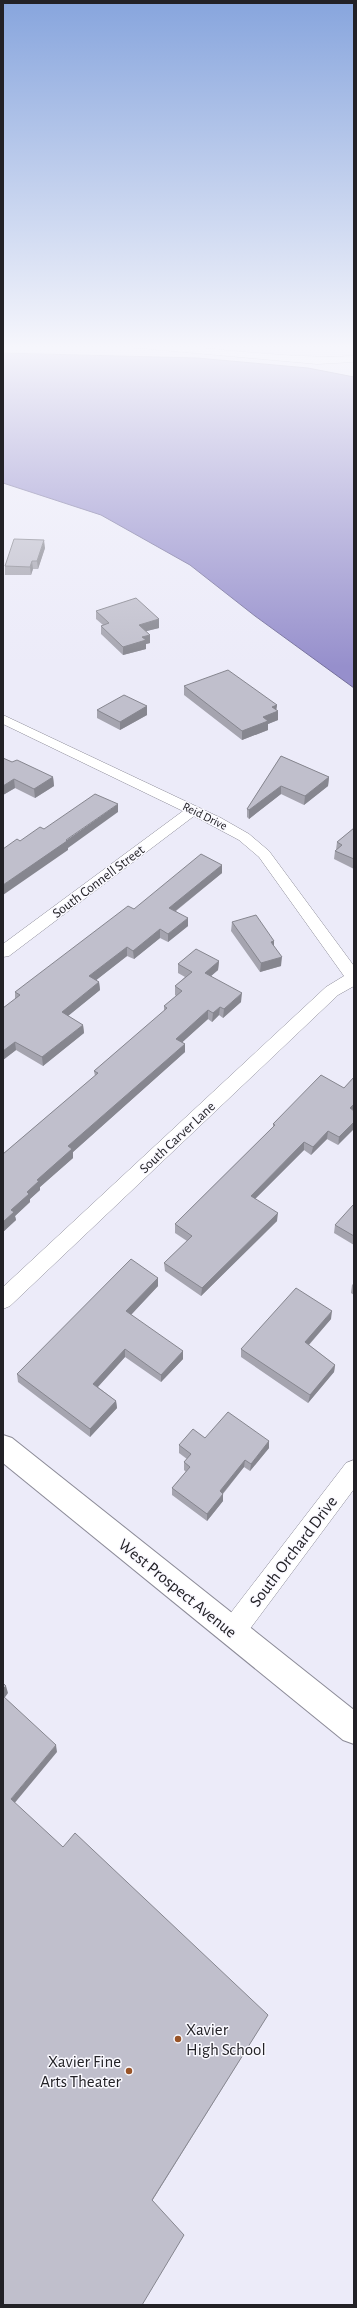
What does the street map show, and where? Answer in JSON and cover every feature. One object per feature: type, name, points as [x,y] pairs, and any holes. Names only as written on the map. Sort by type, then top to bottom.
[{"type":"main road","name":"West Prospect Avenue","points":[[3,1447],[354,1729]]},
{"type":"street","name":"Reid Drive","points":[[4,721],[193,810],[244,837],[264,854],[354,978]]},
{"type":"street","name":"South Connell Street","points":[[3,952],[193,810]]},
{"type":"street","name":"South Carver Lane","points":[[3,1300],[332,991],[354,978]]},
{"type":"street","name":"South Orchard Drive","points":[[232,1632],[354,1471]]},
{"type":"shaded area","points":[[3,452],[354,452],[354,688],[255,616],[190,565],[101,515],[3,483]]},
{"type":"building","points":[[14,539],[44,540],[37,561],[32,561],[30,567],[5,566]]},
{"type":"building","points":[[136,598],[159,619],[139,625],[150,635],[142,637],[146,640],[123,647],[101,626],[109,623],[96,611]]},
{"type":"building","points":[[228,670],[277,705],[272,707],[278,711],[263,717],[268,721],[242,731],[184,686]]},
{"type":"building","points":[[124,695],[147,706],[120,722],[97,710]]},
{"type":"building","points":[[281,756],[329,777],[305,796],[281,786],[249,810],[247,809]]},
{"type":"building","points":[[3,758],[12,762],[17,760],[53,777],[34,789],[14,779],[3,786]]},
{"type":"building","points":[[95,794],[118,804],[3,885],[3,849],[17,839],[20,841],[40,827],[44,829]]},
{"type":"building","points":[[354,828],[354,859],[335,851],[342,845],[337,842]]},
{"type":"building","points":[[201,854],[222,865],[169,908],[188,918],[168,934],[160,929],[133,951],[127,947],[89,976],[99,982],[62,1012],[83,1025],[42,1057],[15,1042],[3,1051],[3,1008],[20,995],[15,992],[128,906],[134,909]]},
{"type":"building","points":[[256,915],[274,941],[271,942],[282,957],[261,963],[232,922]]},
{"type":"building","points":[[196,949],[219,961],[205,973],[242,993],[224,1009],[220,1007],[213,1013],[208,1010],[176,1039],[185,1044],[68,1146],[72,1149],[37,1180],[39,1181],[27,1192],[29,1194],[11,1210],[14,1212],[3,1222],[3,1154],[98,1073],[94,1071],[167,1008],[164,1006],[182,991],[175,986],[192,972],[178,964]]},
{"type":"building","points":[[321,1075],[344,1088],[354,1077],[354,1104],[350,1108],[354,1111],[354,1122],[339,1137],[328,1131],[313,1147],[304,1142],[251,1196],[278,1213],[202,1288],[164,1263],[192,1236],[175,1224],[275,1125],[273,1124]]},
{"type":"building","points":[[353,1205],[354,1206],[354,1236],[335,1225]]},
{"type":"building","points":[[131,1259],[158,1278],[126,1311],[183,1351],[161,1375],[125,1349],[93,1384],[116,1401],[90,1429],[17,1374]]},
{"type":"building","points":[[296,1288],[332,1311],[305,1342],[335,1365],[310,1395],[241,1349]]},
{"type":"building","points":[[228,1412],[269,1441],[251,1464],[245,1460],[220,1491],[223,1494],[207,1514],[172,1488],[190,1467],[184,1462],[191,1454],[179,1445],[193,1429],[205,1438]]},
{"type":"building","points":[[3,1696],[56,1745],[11,1799],[63,1847],[75,1833],[268,2015],[152,2200],[184,2235],[142,2305],[3,2305]]},
{"type":"place","name":"Xavier High School","points":[[178,2039]]},
{"type":"place","name":"Xavier Fine Arts Theater","points":[[129,2071]]}]
